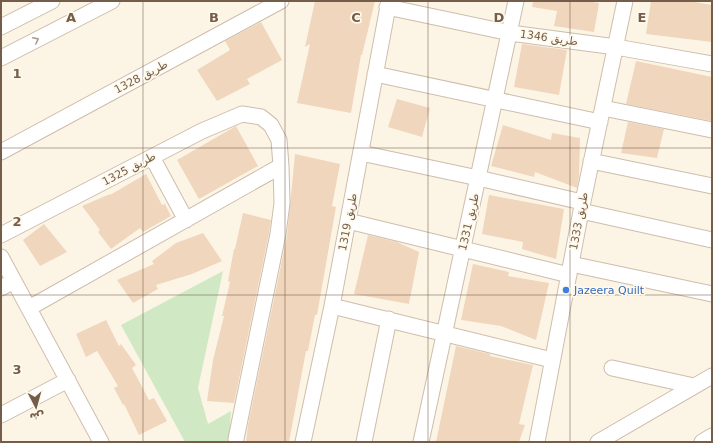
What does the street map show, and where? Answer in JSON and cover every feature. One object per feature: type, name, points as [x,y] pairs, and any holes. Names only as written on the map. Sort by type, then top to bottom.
[{"type":"street","points":[[1,27],[52,1]]},
{"type":"street","points":[[1,58],[112,1]]},
{"type":"street","name":"طريق 1328","points":[[1,152],[281,1]]},
{"type":"street","name":"طريق 1331","points":[[421,442],[516,1]]},
{"type":"street","name":"طريق 1333","points":[[537,442],[591,161],[625,1]]},
{"type":"street","name":"طريق 1346","points":[[388,4],[510,33],[616,47],[712,64]]},
{"type":"street","name":"طريق 1319","points":[[303,442],[332,306],[388,4]]},
{"type":"street","points":[[375,74],[495,100],[712,130]]},
{"type":"street","name":"طريق 1325","points":[[1,235],[202,131],[242,114],[261,118],[271,125],[279,140],[281,166]]},
{"type":"street","points":[[361,153],[478,178],[582,207],[712,240]]},
{"type":"street","points":[[152,157],[186,220]]},
{"type":"street","points":[[591,161],[712,186]]},
{"type":"street","points":[[29,308],[281,166],[282,203],[278,234],[236,439]]},
{"type":"street","points":[[348,221],[462,248],[712,294]]},
{"type":"street","points":[[1,257],[7,284],[29,308],[101,442]]},
{"type":"street","points":[[332,306],[552,360]]},
{"type":"street","points":[[364,442],[389,319]]},
{"type":"street","points":[[612,368],[694,386]]},
{"type":"street","points":[[598,442],[712,376]]},
{"type":"street","points":[[1,415],[68,380]]},
{"type":"street","points":[[702,442],[712,436]]},
{"type":"green space","points":[[223,271],[198,388],[208,424],[231,411],[229,442],[185,442],[121,325]]},
{"type":"building","points":[[315,1],[375,1],[361,55],[351,113],[297,103],[310,44],[305,47]]},
{"type":"building","points":[[533,1],[586,1],[599,3],[594,32],[554,26],[557,11],[532,7]]},
{"type":"building","points":[[651,1],[689,1],[712,5],[712,42],[646,34]]},
{"type":"building","points":[[261,22],[282,60],[247,79],[250,84],[217,101],[197,70],[230,50],[225,41]]},
{"type":"building","points":[[522,44],[567,50],[559,95],[514,87]]},
{"type":"building","points":[[636,61],[712,77],[712,121],[626,104]]},
{"type":"building","points":[[397,99],[430,108],[422,137],[388,127]]},
{"type":"building","points":[[628,122],[664,129],[657,158],[621,153]]},
{"type":"building","points":[[503,125],[551,140],[552,133],[580,138],[579,177],[577,188],[535,172],[534,177],[491,166]]},
{"type":"building","points":[[236,126],[258,166],[199,199],[177,160]]},
{"type":"building","points":[[295,154],[340,164],[332,206],[336,207],[317,315],[315,315],[308,351],[306,351],[289,442],[246,442],[248,425],[287,236]]},
{"type":"building","points":[[146,174],[162,205],[165,204],[171,216],[143,232],[140,228],[111,249],[98,232],[100,230],[82,206],[110,195]]},
{"type":"building","points":[[489,195],[564,209],[556,259],[522,249],[523,242],[482,234]]},
{"type":"building","points":[[243,213],[271,220],[269,233],[234,403],[207,401],[213,360],[224,316],[222,316],[230,282],[228,281],[234,249]]},
{"type":"building","points":[[44,224],[67,252],[40,266],[23,240]]},
{"type":"building","points":[[203,233],[222,261],[192,274],[156,285],[158,289],[133,303],[117,280],[154,264],[152,261],[176,243]]},
{"type":"building","points":[[368,235],[397,242],[419,252],[409,304],[354,294]]},
{"type":"building","points":[[473,264],[509,272],[508,276],[549,283],[536,340],[501,326],[461,320]]},
{"type":"building","points":[[106,320],[119,346],[121,344],[136,365],[132,368],[149,400],[154,398],[167,421],[139,435],[124,404],[123,405],[114,388],[118,386],[97,351],[86,357],[76,334]]},
{"type":"building","points":[[456,346],[490,354],[490,356],[533,365],[519,424],[525,425],[519,442],[436,442]]},
{"type":"place","name":"Jazeera Quilt","points":[[566,290]]}]
